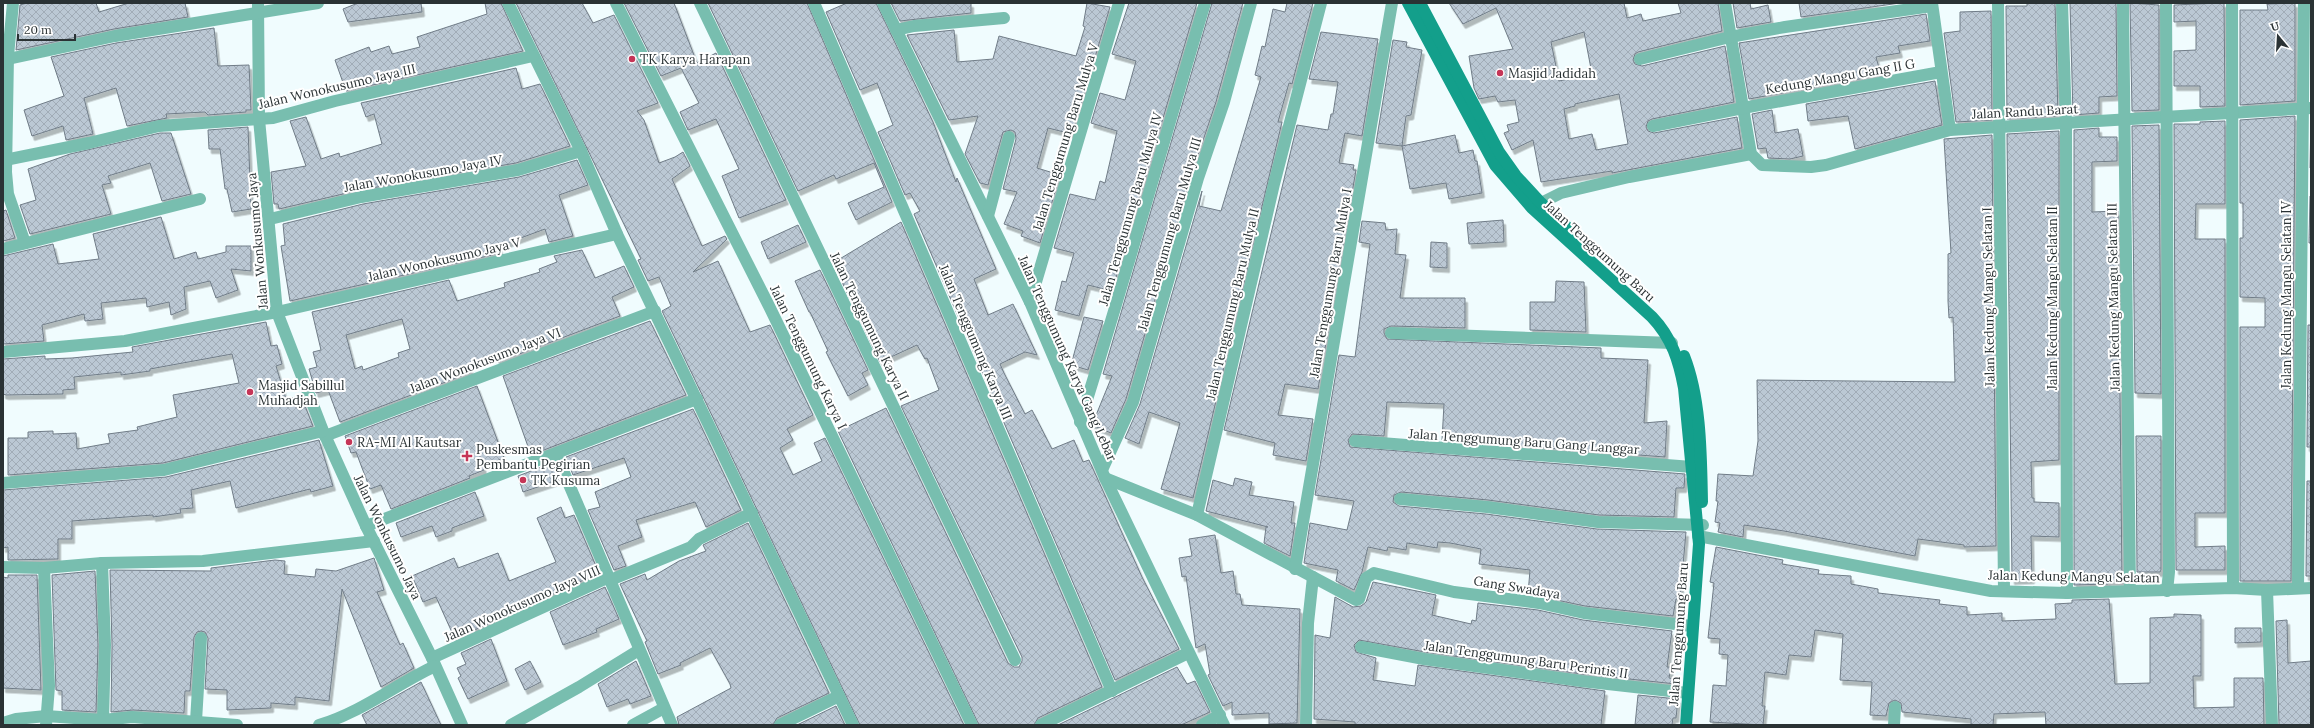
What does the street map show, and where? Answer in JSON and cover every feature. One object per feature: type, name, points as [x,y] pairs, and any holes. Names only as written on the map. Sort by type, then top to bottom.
[{"type":"street","points":[[13,3],[8,59],[5,160],[8,194],[25,243]]},
{"type":"street","points":[[8,59],[258,7],[318,3]]},
{"type":"street","points":[[508,3],[581,151],[617,234],[853,725]]},
{"type":"street","name":"Jalan Tenggumung Karya I","points":[[616,3],[770,308],[972,725]]},
{"type":"street","name":"Jalan Tenggumung Karya II","points":[[700,3],[1015,660]]},
{"type":"street","name":"Jalan Tenggumung Karya III","points":[[814,3],[1112,691]]},
{"type":"street","name":"Jalan Tenggumung Karya Gang Lebar","points":[[883,3],[1030,302],[1103,474],[1188,653],[1222,720]]},
{"type":"street","name":"Jalan Tenggumung Baru Mulya V","points":[[1030,302],[1119,3]]},
{"type":"street","name":"Jalan Tenggumung Baru Mulya IV","points":[[1080,422],[1121,293],[1138,227],[1204,3]]},
{"type":"street","name":"Jalan Tenggumung Baru Mulya III","points":[[1103,474],[1133,402],[1198,178],[1224,102],[1251,3]]},
{"type":"street","name":"Jalan Tenggumung Baru Mulya II","points":[[1197,515],[1274,184],[1322,3]]},
{"type":"street","name":"Jalan Tenggumung Baru Mulya I","points":[[1296,569],[1392,3]]},
{"type":"street","name":"Jalan Tenggumung Baru","points":[[1408,3],[1495,165],[1532,208],[1652,317],[1662,328],[1672,343],[1681,371],[1684,388],[1692,467],[1703,535]]},
{"type":"street","name":"Jalan Tenggumung Baru","points":[[1420,3],[1499,152],[1516,176],[1540,203],[1653,307],[1679,343],[1692,379],[1702,465],[1703,535],[1692,626],[1686,725]]},
{"type":"street","points":[[1540,203],[1561,193],[1622,179],[1751,154],[1725,3]]},
{"type":"street","name":"Jalan Kedung Mangu Selatan I","points":[[1998,3],[2004,591]]},
{"type":"street","name":"Jalan Kedung Mangu Selatan II","points":[[2062,3],[2066,123],[2067,593]]},
{"type":"street","name":"Jalan Kedung Mangu Selatan III","points":[[2123,3],[2130,591]]},
{"type":"street","points":[[2166,3],[2168,117],[2169,572],[2167,591]]},
{"type":"street","points":[[2232,3],[2234,588]]},
{"type":"street","name":"Jalan Kedung Mangu Selatan IV","points":[[2298,588],[2306,108],[2304,3]]},
{"type":"street","points":[[1640,59],[1730,37],[1785,27],[1932,5],[1950,130]]},
{"type":"street","name":"Jalan Wonkusumo Jaya","points":[[258,7],[259,119],[270,219],[277,312],[324,433],[366,526],[434,662],[462,725]]},
{"type":"street","points":[[896,30],[914,26],[1004,18]]},
{"type":"street","name":"Jalan Wonokusumo Jaya III","points":[[5,160],[89,143],[159,126],[259,119],[533,56]]},
{"type":"street","name":"Kedung Mangu Gang II G","points":[[1653,126],[1941,72]]},
{"type":"street","name":"Jalan Randu Barat","points":[[1751,154],[1762,165],[1811,167],[1826,165],[1950,130],[2306,108]]},
{"type":"street","points":[[988,216],[1009,137]]},
{"type":"street","name":"Jalan Wonokusumo Jaya IV","points":[[270,219],[362,197],[518,170],[581,151]]},
{"type":"street","points":[[3,249],[200,199]]},
{"type":"street","name":"Jalan Wonokusumo Jaya V","points":[[3,352],[125,341],[277,312],[617,234]]},
{"type":"street","name":"Jalan Wonokusumo Jaya VI","points":[[3,482],[164,470],[324,433],[655,311]]},
{"type":"street","points":[[1391,334],[1672,343]]},
{"type":"street","points":[[366,526],[697,399]]},
{"type":"street","name":"Jalan Tenggumung Baru Gang Langgar","points":[[1355,441],[1692,467]]},
{"type":"street","points":[[556,454],[607,578],[672,725]]},
{"type":"street","points":[[1103,474],[1197,515],[1313,577],[1308,623],[1306,725]]},
{"type":"street","name":"Jalan Kedung Mangu Selatan","points":[[1400,499],[1487,507],[1703,535],[1991,591],[2067,593],[2234,588],[2267,590],[2311,588]]},
{"type":"street","name":"Jalan Wonokusumo Jaya VIII","points":[[319,725],[357,711],[416,675],[434,662],[607,578],[613,579],[691,547],[699,539],[752,513]]},
{"type":"street","points":[[3,567],[44,568],[102,563],[203,561],[374,542]]},
{"type":"street","points":[[102,563],[105,645],[103,720]]},
{"type":"street","points":[[44,568],[49,686],[46,720]]},
{"type":"street","name":"Gang Swadaya","points":[[1313,577],[1356,600],[1358,599],[1366,578],[1374,573],[1454,592],[1540,603],[1584,613],[1692,626]]},
{"type":"street","points":[[2267,590],[2272,725]]},
{"type":"street","points":[[196,721],[201,638]]},
{"type":"street","name":"Jalan Tenggumung Baru Perintis II","points":[[1361,647],[1424,659],[1581,681],[1688,693]]},
{"type":"street","points":[[511,725],[579,687],[639,650]]},
{"type":"street","points":[[1041,725],[1188,653]]},
{"type":"street","points":[[780,725],[839,696]]},
{"type":"street","points":[[633,725],[664,708]]},
{"type":"street","points":[[1894,725],[1895,708]]},
{"type":"street","points":[[3,723],[16,719],[196,721],[212,724],[237,725]]},
{"type":"street","points":[[1202,725],[1222,720]]},
{"type":"building","points":[[27,3],[96,3],[99,12],[129,3],[185,3],[188,17],[114,29],[16,50],[20,5]]},
{"type":"building","points":[[358,3],[421,3],[422,12],[348,22],[343,9]]},
{"type":"building","points":[[485,3],[501,3],[523,51],[346,91],[335,60],[369,47],[371,52],[389,46],[392,54],[420,47],[417,37],[487,14]]},
{"type":"building","points":[[516,3],[582,3],[593,23],[614,15],[658,103],[637,111],[644,120],[659,163],[675,157],[683,152],[690,166],[672,179],[702,246],[725,236],[727,239],[693,272],[718,261],[750,332],[770,325],[813,415],[787,429],[793,440],[780,448],[793,475],[822,461],[814,443],[825,438],[964,725],[860,725],[662,311],[671,306],[659,277],[648,281],[638,260],[641,259]]},
{"type":"building","points":[[624,3],[674,3],[697,63],[716,53],[786,200],[739,218],[722,176],[739,169],[716,119],[688,130],[680,112],[699,103],[681,68],[661,76]]},
{"type":"building","points":[[708,3],[807,3],[892,202],[856,220],[848,203],[884,187],[874,163],[836,179],[834,175],[798,191]]},
{"type":"building","points":[[847,3],[876,3],[933,122],[956,182],[957,178],[996,269],[974,279],[988,315],[1013,304],[1037,355],[1025,352],[1000,364],[1025,414],[1032,410],[1052,449],[1074,440],[1083,462],[1089,460],[1142,577],[1179,649],[1115,680],[914,214],[920,211],[910,193],[905,195],[878,132],[893,125],[877,83],[860,90],[826,12]]},
{"type":"building","points":[[891,3],[971,3],[971,13],[900,21]]},
{"type":"building","points":[[1087,3],[1110,7],[1072,134],[1048,128],[1037,168],[1060,175],[1040,243],[1021,236],[1023,231],[1004,224],[1017,192],[1003,189],[1016,139],[1015,132],[1011,130],[1003,132],[988,185],[980,183],[965,154],[978,116],[949,120],[907,35],[954,30],[957,62],[993,59],[999,36],[1076,56],[1085,27],[1083,26]]},
{"type":"building","points":[[1129,3],[1197,3],[1112,291],[1088,285],[1079,316],[1055,310],[1062,281],[1066,282],[1074,253],[1054,248],[1070,194],[1095,200],[1100,181],[1105,183],[1117,131],[1091,123],[1100,93],[1125,100],[1136,61],[1112,54]]},
{"type":"building","points":[[1212,3],[1243,3],[1216,102],[1191,176],[1126,399],[1111,433],[1092,425],[1112,376],[1103,374]]},
{"type":"building","points":[[1287,3],[1313,3],[1292,84],[1289,83],[1278,122],[1282,122],[1193,498],[1161,489],[1180,423],[1149,412],[1139,444],[1125,438],[1140,404],[1202,191],[1199,206],[1221,211],[1261,77],[1255,75],[1262,46],[1265,47],[1273,9],[1285,12]]},
{"type":"building","points":[[1449,3],[1624,3],[1627,18],[1641,14],[1643,21],[1681,13],[1678,3],[1718,3],[1722,31],[1638,52],[1635,54],[1633,60],[1635,64],[1642,66],[1725,46],[1734,102],[1652,119],[1648,121],[1646,127],[1648,131],[1654,133],[1737,117],[1742,148],[1612,173],[1612,171],[1541,182],[1533,140],[1512,150],[1504,133],[1509,131],[1507,125],[1519,122],[1515,100],[1498,102],[1495,96],[1479,99],[1474,88],[1469,56],[1513,49],[1496,8],[1463,24]],"holes":[[[1584,32],[1592,74],[1559,81],[1551,42]],[[1619,94],[1628,144],[1596,150],[1592,134],[1569,139],[1564,109],[1575,106],[1575,104]]]},
{"type":"building","points":[[1733,3],[1750,3],[1751,9],[1768,5],[1771,22],[1737,28]]},
{"type":"building","points":[[1799,3],[1900,3],[1801,17]]},
{"type":"building","points":[[2027,3],[2055,3],[2058,116],[2007,119],[2006,6],[2027,6]]},
{"type":"building","points":[[2070,3],[2116,3],[2117,96],[2099,97],[2099,113],[2073,115]]},
{"type":"building","points":[[2130,3],[2159,5],[2159,110],[2132,111]]},
{"type":"building","points":[[2224,3],[2225,106],[2200,107],[2200,86],[2174,86],[2174,51],[2196,50],[2196,21],[2174,22],[2174,5]]},
{"type":"building","points":[[2295,3],[2295,101],[2240,105],[2240,10],[2268,10],[2267,4]]},
{"type":"building","points":[[1991,11],[1992,120],[1956,122],[1944,33],[1960,31],[1960,12]]},
{"type":"building","points":[[1926,14],[1930,41],[1898,46],[1900,53],[1876,57],[1881,75],[1749,99],[1739,43]]},
{"type":"building","points":[[214,28],[218,66],[249,65],[251,110],[246,110],[246,112],[208,115],[205,112],[166,114],[167,118],[127,126],[116,88],[84,98],[93,134],[66,140],[63,126],[32,136],[24,110],[64,96],[51,57],[116,43]]},
{"type":"building","points":[[1321,32],[1378,39],[1362,136],[1345,133],[1339,163],[1354,165],[1353,170],[1356,170],[1318,389],[1285,384],[1278,415],[1313,419],[1306,461],[1273,455],[1275,443],[1224,430],[1297,125],[1328,130],[1331,114],[1333,114],[1338,82],[1309,79]]},
{"type":"building","points":[[1393,40],[1407,42],[1406,47],[1422,50],[1411,115],[1406,116],[1402,146],[1376,143]]},
{"type":"building","points":[[516,68],[522,89],[540,84],[570,146],[516,163],[360,190],[279,209],[278,204],[274,204],[271,172],[306,166],[290,121],[306,117],[321,159],[339,153],[340,157],[382,144],[374,114],[366,117],[361,103]]},
{"type":"building","points":[[1935,81],[1942,125],[1855,149],[1848,116],[1808,121],[1806,104]]},
{"type":"building","points":[[1772,110],[1775,133],[1798,129],[1803,156],[1790,159],[1768,158],[1766,148],[1758,149],[1752,114]]},
{"type":"building","points":[[2295,116],[2291,581],[2240,581],[2240,327],[2265,327],[2265,298],[2240,297],[2240,238],[2243,238],[2243,203],[2240,203],[2240,120]]},
{"type":"building","points":[[2311,116],[2311,168],[2310,168]]},
{"type":"building","points":[[2225,121],[2225,204],[2196,204],[2195,239],[2225,239],[2225,513],[2195,513],[2195,547],[2225,546],[2225,570],[2176,570],[2174,124],[2200,124],[2200,122]]},
{"type":"building","points":[[2159,125],[2161,394],[2135,393],[2132,126]]},
{"type":"building","points":[[248,127],[251,209],[232,212],[227,189],[225,189],[220,149],[209,149],[208,130]]},
{"type":"building","points":[[2099,128],[2099,137],[2117,137],[2117,161],[2092,162],[2092,212],[2118,211],[2122,581],[2108,581],[2108,584],[2074,585],[2074,130]]},
{"type":"building","points":[[2059,131],[2059,460],[2031,462],[2032,498],[2034,498],[2034,502],[2059,503],[2059,537],[2031,536],[2032,579],[2012,580],[2007,134]]},
{"type":"building","points":[[160,133],[171,133],[191,194],[162,201],[150,163],[108,176],[111,183],[102,185],[111,214],[30,234],[20,205],[36,200],[28,169],[70,154]]},
{"type":"building","points":[[1455,135],[1459,153],[1473,150],[1475,161],[1477,161],[1482,193],[1449,199],[1446,183],[1410,189],[1402,146]]},
{"type":"building","points":[[1992,135],[1996,546],[1964,547],[1964,545],[1918,539],[1915,556],[1784,531],[1744,525],[1743,537],[1718,532],[1720,523],[1715,522],[1718,501],[1716,501],[1718,474],[1753,476],[1758,441],[1757,380],[1955,382],[1953,317],[1949,318],[1948,301],[1948,254],[1951,253],[1944,139]]},
{"type":"building","points":[[577,160],[588,185],[559,195],[573,236],[549,242],[545,229],[499,246],[501,253],[290,301],[281,246],[285,245],[283,224],[363,204],[519,177]]},
{"type":"building","points":[[2310,196],[2311,243],[2309,243]]},
{"type":"building","points":[[6,210],[15,238],[3,241],[3,211]]},
{"type":"building","points":[[161,217],[174,259],[196,252],[198,259],[226,252],[226,246],[251,246],[251,271],[231,269],[238,290],[216,298],[210,281],[184,287],[186,309],[171,315],[169,302],[147,307],[146,298],[101,303],[103,319],[85,321],[84,314],[42,325],[44,341],[3,344],[3,256],[53,244],[58,264],[99,259],[93,234]]},
{"type":"building","points":[[1503,220],[1504,242],[1469,244],[1467,223]]},
{"type":"building","points":[[1362,221],[1385,223],[1386,230],[1397,229],[1395,254],[1406,255],[1400,298],[1465,298],[1465,328],[1391,326],[1384,329],[1387,339],[1601,348],[1601,358],[1648,360],[1644,423],[1667,421],[1665,457],[1442,440],[1444,404],[1387,402],[1384,436],[1352,434],[1348,440],[1350,447],[1685,474],[1684,488],[1676,488],[1674,517],[1599,515],[1488,500],[1401,492],[1394,495],[1393,502],[1399,506],[1486,514],[1597,529],[1686,532],[1680,599],[1676,599],[1673,616],[1585,606],[1528,594],[1530,570],[1479,564],[1481,549],[1450,543],[1438,542],[1437,548],[1407,543],[1406,550],[1388,547],[1387,551],[1368,547],[1362,572],[1354,590],[1336,581],[1338,570],[1304,563],[1310,523],[1347,530],[1354,501],[1315,495],[1339,355],[1355,357],[1370,244],[1359,242]]},
{"type":"building","points":[[901,222],[1102,687],[1038,718],[1034,725],[979,725],[838,431],[886,408],[1008,663],[1014,667],[1019,667],[1022,657],[901,406],[939,390],[927,358],[925,359],[917,345],[880,362],[833,263]]},
{"type":"building","points":[[798,225],[806,242],[768,259],[761,242]]},
{"type":"building","points":[[1431,242],[1447,243],[1447,268],[1430,267]]},
{"type":"building","points":[[582,250],[595,278],[624,266],[634,287],[612,297],[620,316],[498,362],[496,356],[469,366],[472,372],[340,422],[328,390],[316,393],[309,369],[317,367],[313,352],[321,350],[312,312],[449,280],[457,301],[505,287],[504,283],[540,272],[539,269],[557,262],[554,256]],"holes":[[[402,319],[410,349],[398,353],[399,357],[363,370],[362,366],[355,369],[346,335]]]},
{"type":"building","points":[[820,270],[868,370],[862,373],[868,385],[848,396],[826,352],[828,351],[795,281]]},
{"type":"building","points":[[1556,281],[1584,282],[1586,332],[1530,330],[1530,302],[1555,302]]},
{"type":"building","points":[[1084,317],[1103,321],[1088,370],[1071,365]]},
{"type":"building","points":[[650,321],[686,395],[531,455],[503,376]]},
{"type":"building","points":[[266,322],[271,346],[277,345],[282,364],[276,366],[286,399],[301,396],[313,426],[163,463],[8,475],[8,438],[28,438],[28,432],[53,431],[53,434],[76,433],[77,449],[110,443],[108,434],[138,430],[137,427],[177,417],[173,395],[239,383],[232,354],[150,369],[150,371],[121,375],[121,372],[74,377],[75,389],[63,390],[63,394],[6,395],[3,394],[3,359],[45,356],[45,359],[72,358],[133,352],[132,347]]},
{"type":"building","points":[[2308,325],[2311,325],[2311,447],[2307,447]]},
{"type":"building","points":[[477,386],[504,458],[483,466],[484,470],[469,476],[470,478],[391,509],[381,485],[370,489],[356,452],[351,453],[345,436]]},
{"type":"building","points":[[693,409],[741,510],[706,527],[695,502],[636,520],[642,537],[618,546],[626,566],[614,570],[588,510],[600,507],[595,492],[631,477],[624,458],[573,475],[566,457]]},
{"type":"building","points":[[2136,436],[2161,436],[2160,572],[2137,572]]},
{"type":"building","points":[[319,440],[333,486],[311,492],[310,489],[236,508],[230,481],[191,490],[193,508],[180,509],[181,513],[153,517],[153,515],[72,521],[72,539],[58,539],[58,559],[8,560],[8,547],[3,548],[3,490],[166,477]]},
{"type":"building","points":[[552,463],[559,480],[523,492],[518,476]]},
{"type":"building","points":[[1235,478],[1252,482],[1249,495],[1294,502],[1291,523],[1295,523],[1290,556],[1264,543],[1266,527],[1268,527],[1206,511],[1213,480],[1233,486]]},
{"type":"building","points":[[2307,481],[2311,481],[2311,576],[2306,576]]},
{"type":"building","points":[[475,492],[484,516],[452,528],[452,531],[436,537],[432,526],[401,537],[396,523]]},
{"type":"building","points":[[561,507],[565,518],[574,515],[599,573],[455,639],[436,597],[423,602],[412,576],[454,558],[458,568],[498,553],[509,581],[556,562],[537,518]]},
{"type":"building","points":[[748,523],[829,693],[777,718],[773,725],[679,725],[677,717],[731,688],[730,684],[710,648],[680,663],[681,665],[658,674],[645,642],[647,641],[620,584],[645,574],[647,580],[679,561],[706,551],[703,545]]},
{"type":"building","points":[[1215,535],[1221,573],[1233,571],[1236,594],[1240,594],[1242,605],[1300,609],[1297,723],[1269,724],[1269,713],[1232,715],[1232,702],[1223,706],[1208,675],[1210,674],[1205,644],[1196,648],[1186,576],[1182,577],[1179,558],[1192,556],[1189,539]]},
{"type":"building","points":[[1716,547],[1783,560],[1782,564],[1819,570],[1818,574],[1851,576],[1851,584],[1878,589],[1878,593],[1940,600],[1939,604],[1967,607],[1967,615],[2002,613],[2002,621],[2056,619],[2055,604],[2072,603],[2072,600],[2109,599],[2115,684],[2150,683],[2150,618],[2174,617],[2174,614],[2201,615],[2201,676],[2193,676],[2194,708],[2234,707],[2234,678],[2263,678],[2264,725],[2046,725],[2045,712],[1994,714],[1993,725],[1971,725],[1971,719],[1902,712],[1901,703],[1895,700],[1889,703],[1886,716],[1870,715],[1872,682],[1840,680],[1843,634],[1815,630],[1811,657],[1789,655],[1786,675],[1765,672],[1762,706],[1765,706],[1763,725],[1710,722],[1713,685],[1726,686],[1728,655],[1719,654],[1720,639],[1708,638],[1714,583],[1710,582]]},
{"type":"building","points":[[374,558],[384,590],[377,592],[400,645],[403,643],[414,668],[381,687],[342,589],[329,701],[295,697],[295,705],[271,703],[271,708],[227,710],[227,690],[205,689],[208,638],[205,632],[201,631],[197,632],[194,637],[190,691],[185,691],[184,713],[133,710],[111,712],[112,645],[110,570],[211,571],[211,568],[275,560],[285,561],[284,574],[315,577],[316,569],[336,571]]},
{"type":"building","points":[[95,571],[98,645],[96,712],[62,710],[62,691],[56,690],[52,575]]},
{"type":"building","points":[[8,575],[37,575],[41,690],[3,688],[3,577],[8,578]]},
{"type":"building","points":[[1373,582],[1436,595],[1432,615],[1471,624],[1472,620],[1476,621],[1478,603],[1538,610],[1583,620],[1672,631],[1667,667],[1671,667],[1669,678],[1677,679],[1676,684],[1582,674],[1425,652],[1359,640],[1354,645],[1356,652],[1376,658],[1373,680],[1415,686],[1418,665],[1605,691],[1601,725],[1355,725],[1355,722],[1314,719],[1315,635],[1330,638],[1335,597],[1353,607],[1361,606],[1366,602]]},
{"type":"building","points":[[605,587],[619,619],[596,629],[597,632],[563,645],[550,612]]},
{"type":"building","points":[[2287,620],[2288,663],[2311,661],[2311,725],[2279,725],[2276,621]]},
{"type":"building","points":[[2235,628],[2261,628],[2261,642],[2235,643]]},
{"type":"building","points":[[491,639],[507,681],[468,699],[458,678],[461,676],[457,668],[466,664],[461,653]]},
{"type":"building","points":[[530,661],[541,682],[525,690],[515,669]]},
{"type":"building","points":[[636,661],[651,696],[630,704],[628,699],[607,707],[598,684]]},
{"type":"building","points":[[1177,667],[1187,684],[1195,681],[1210,712],[1181,725],[1058,725]]},
{"type":"building","points":[[421,682],[441,725],[367,725],[362,715]]},
{"type":"building","points":[[1638,695],[1678,699],[1676,718],[1673,718],[1672,725],[1635,725]]},
{"type":"building","points":[[836,706],[845,725],[797,725]]},
{"type":"place","name":"TK Karya Harapan","points":[[632,59]]},
{"type":"place","name":"Masjid Jadidah","points":[[1500,73]]},
{"type":"place","name":"Masjid Sabillul Muhadjah","points":[[250,392]]},
{"type":"place","name":"RA-MI Al Kautsar","points":[[349,442]]},
{"type":"place","name":"Puskesmas Pembantu Pegirian","points":[[467,456]]},
{"type":"place","name":"TK Kusuma","points":[[523,480]]}]
